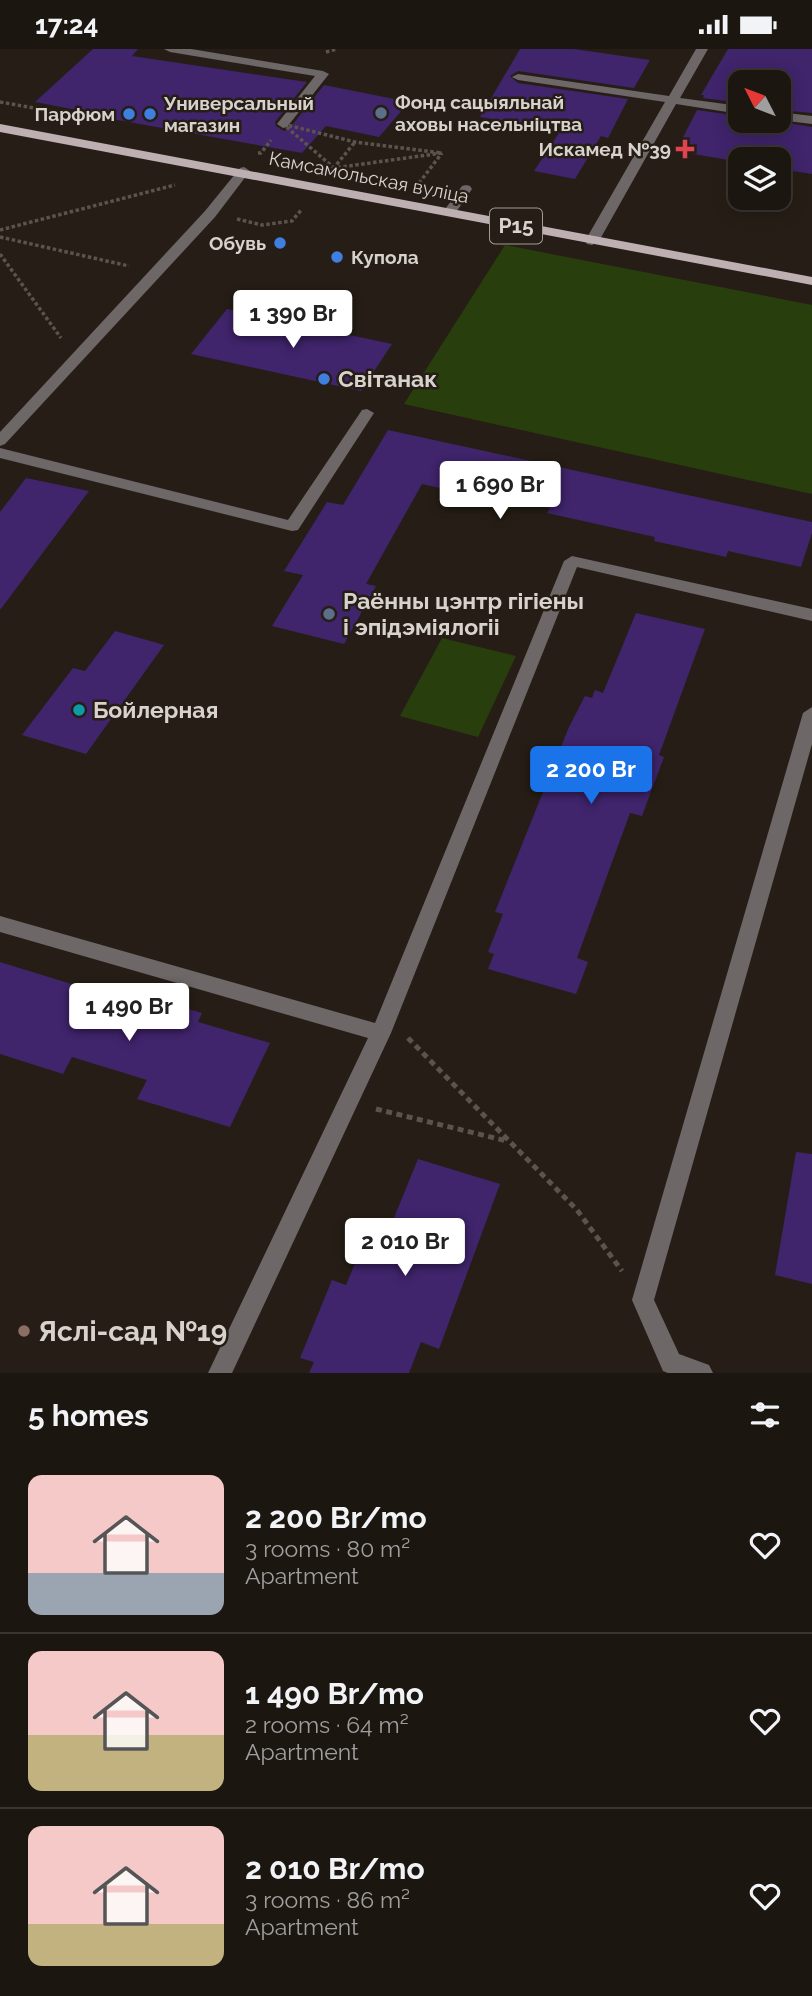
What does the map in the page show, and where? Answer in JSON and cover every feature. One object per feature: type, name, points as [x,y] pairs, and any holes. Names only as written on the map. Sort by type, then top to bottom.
[{"type":"main road","name":"Камсамольская вуліца","points":[[0,128],[244,171],[592,241],[812,281]]},
{"type":"street","points":[[170,49],[323,74],[282,124]]},
{"type":"street","points":[[244,61],[254,49]]},
{"type":"street","points":[[592,241],[702,49]]},
{"type":"street","points":[[518,77],[728,108]]},
{"type":"street","points":[[791,117],[812,120]]},
{"type":"street","points":[[0,441],[211,214],[244,171]]},
{"type":"street","points":[[449,212],[466,189]]},
{"type":"street","points":[[0,453],[292,526],[367,413]]},
{"type":"street","points":[[220,1373],[392,1033],[572,561],[812,615]]},
{"type":"street","points":[[701,1373],[672,1368],[643,1300],[812,713]]},
{"type":"street","points":[[0,923],[392,1033]]},
{"type":"path","points":[[0,103],[74,115]]},
{"type":"path","points":[[282,124],[355,142],[442,153],[334,168],[282,124]]},
{"type":"path","points":[[247,151],[261,153],[282,124]]},
{"type":"path","points":[[334,168],[355,142]]},
{"type":"path","points":[[0,237],[157,272]]},
{"type":"path","points":[[0,254],[76,359]]},
{"type":"path","points":[[392,1033],[577,1210],[643,1300]]},
{"type":"path","points":[[372,1108],[507,1141]]},
{"type":"green space","points":[[505,245],[812,305],[812,494],[404,404]]},
{"type":"green space","points":[[442,638],[516,656],[478,737],[400,716]]},
{"type":"building","points":[[93,49],[138,49],[132,56],[307,82],[275,122],[276,126],[284,131],[289,129],[324,85],[409,102],[379,137],[326,126],[302,153],[112,119],[113,117],[35,102]]},
{"type":"building","points":[[520,49],[574,49],[650,60],[634,88],[518,71],[510,76],[518,83],[628,99],[608,138],[601,136],[575,179],[534,171],[561,130],[480,117]]},
{"type":"building","points":[[728,49],[812,49],[812,113],[791,111],[791,70],[728,70],[728,101],[703,98],[704,95],[701,95]]},
{"type":"building","points":[[697,110],[728,114],[728,133],[791,133],[791,123],[812,127],[812,174],[791,171],[791,147],[728,147],[728,160],[676,151]]},
{"type":"building","points":[[227,309],[392,344],[361,391],[191,354]]},
{"type":"building","points":[[388,430],[812,522],[812,533],[801,567],[728,551],[726,557],[654,541],[655,537],[547,513],[550,508],[487,494],[485,498],[422,484],[366,584],[376,586],[344,644],[272,626],[303,575],[284,571],[327,502],[343,505]]},
{"type":"building","points":[[26,478],[89,491],[0,610],[0,512]]},
{"type":"building","points":[[636,613],[705,629],[659,755],[664,757],[642,816],[630,813],[577,958],[588,962],[576,994],[488,969],[494,954],[488,952],[503,914],[495,912],[569,727],[585,696],[592,698],[595,690],[603,693]]},
{"type":"building","name":"Бойлерная","points":[[115,631],[164,645],[86,754],[22,735],[73,668],[85,671]]},
{"type":"building","points":[[0,962],[120,999],[124,990],[202,1013],[198,1022],[270,1043],[230,1127],[137,1099],[147,1080],[72,1057],[63,1074],[0,1054]]},
{"type":"building","points":[[796,1152],[812,1154],[812,1284],[775,1275]]},
{"type":"building","points":[[418,1159],[500,1184],[439,1349],[421,1342],[409,1373],[309,1373],[314,1362],[300,1358],[332,1280],[346,1285],[358,1256],[376,1262]]},
{"type":"place","name":"Фонд сацыяльнай аховы насельніцтва","points":[[381,113]]},
{"type":"place","name":"Парфюм","points":[[129,114]]},
{"type":"place","name":"Универсальный магазин","points":[[150,114]]},
{"type":"place","name":"Искамед №39","points":[[685,149]]},
{"type":"place","name":"Обувь","points":[[280,243]]},
{"type":"place","name":"Купола","points":[[337,257]]},
{"type":"place","name":"Світанак","points":[[324,379]]},
{"type":"place","name":"Раённы цэнтр гігіены і эпідэміялогіі","points":[[329,614]]},
{"type":"place","name":"Бойлерная","points":[[79,710]]},
{"type":"place","name":"Яслі-сад №19","points":[[24,1331]]}]
